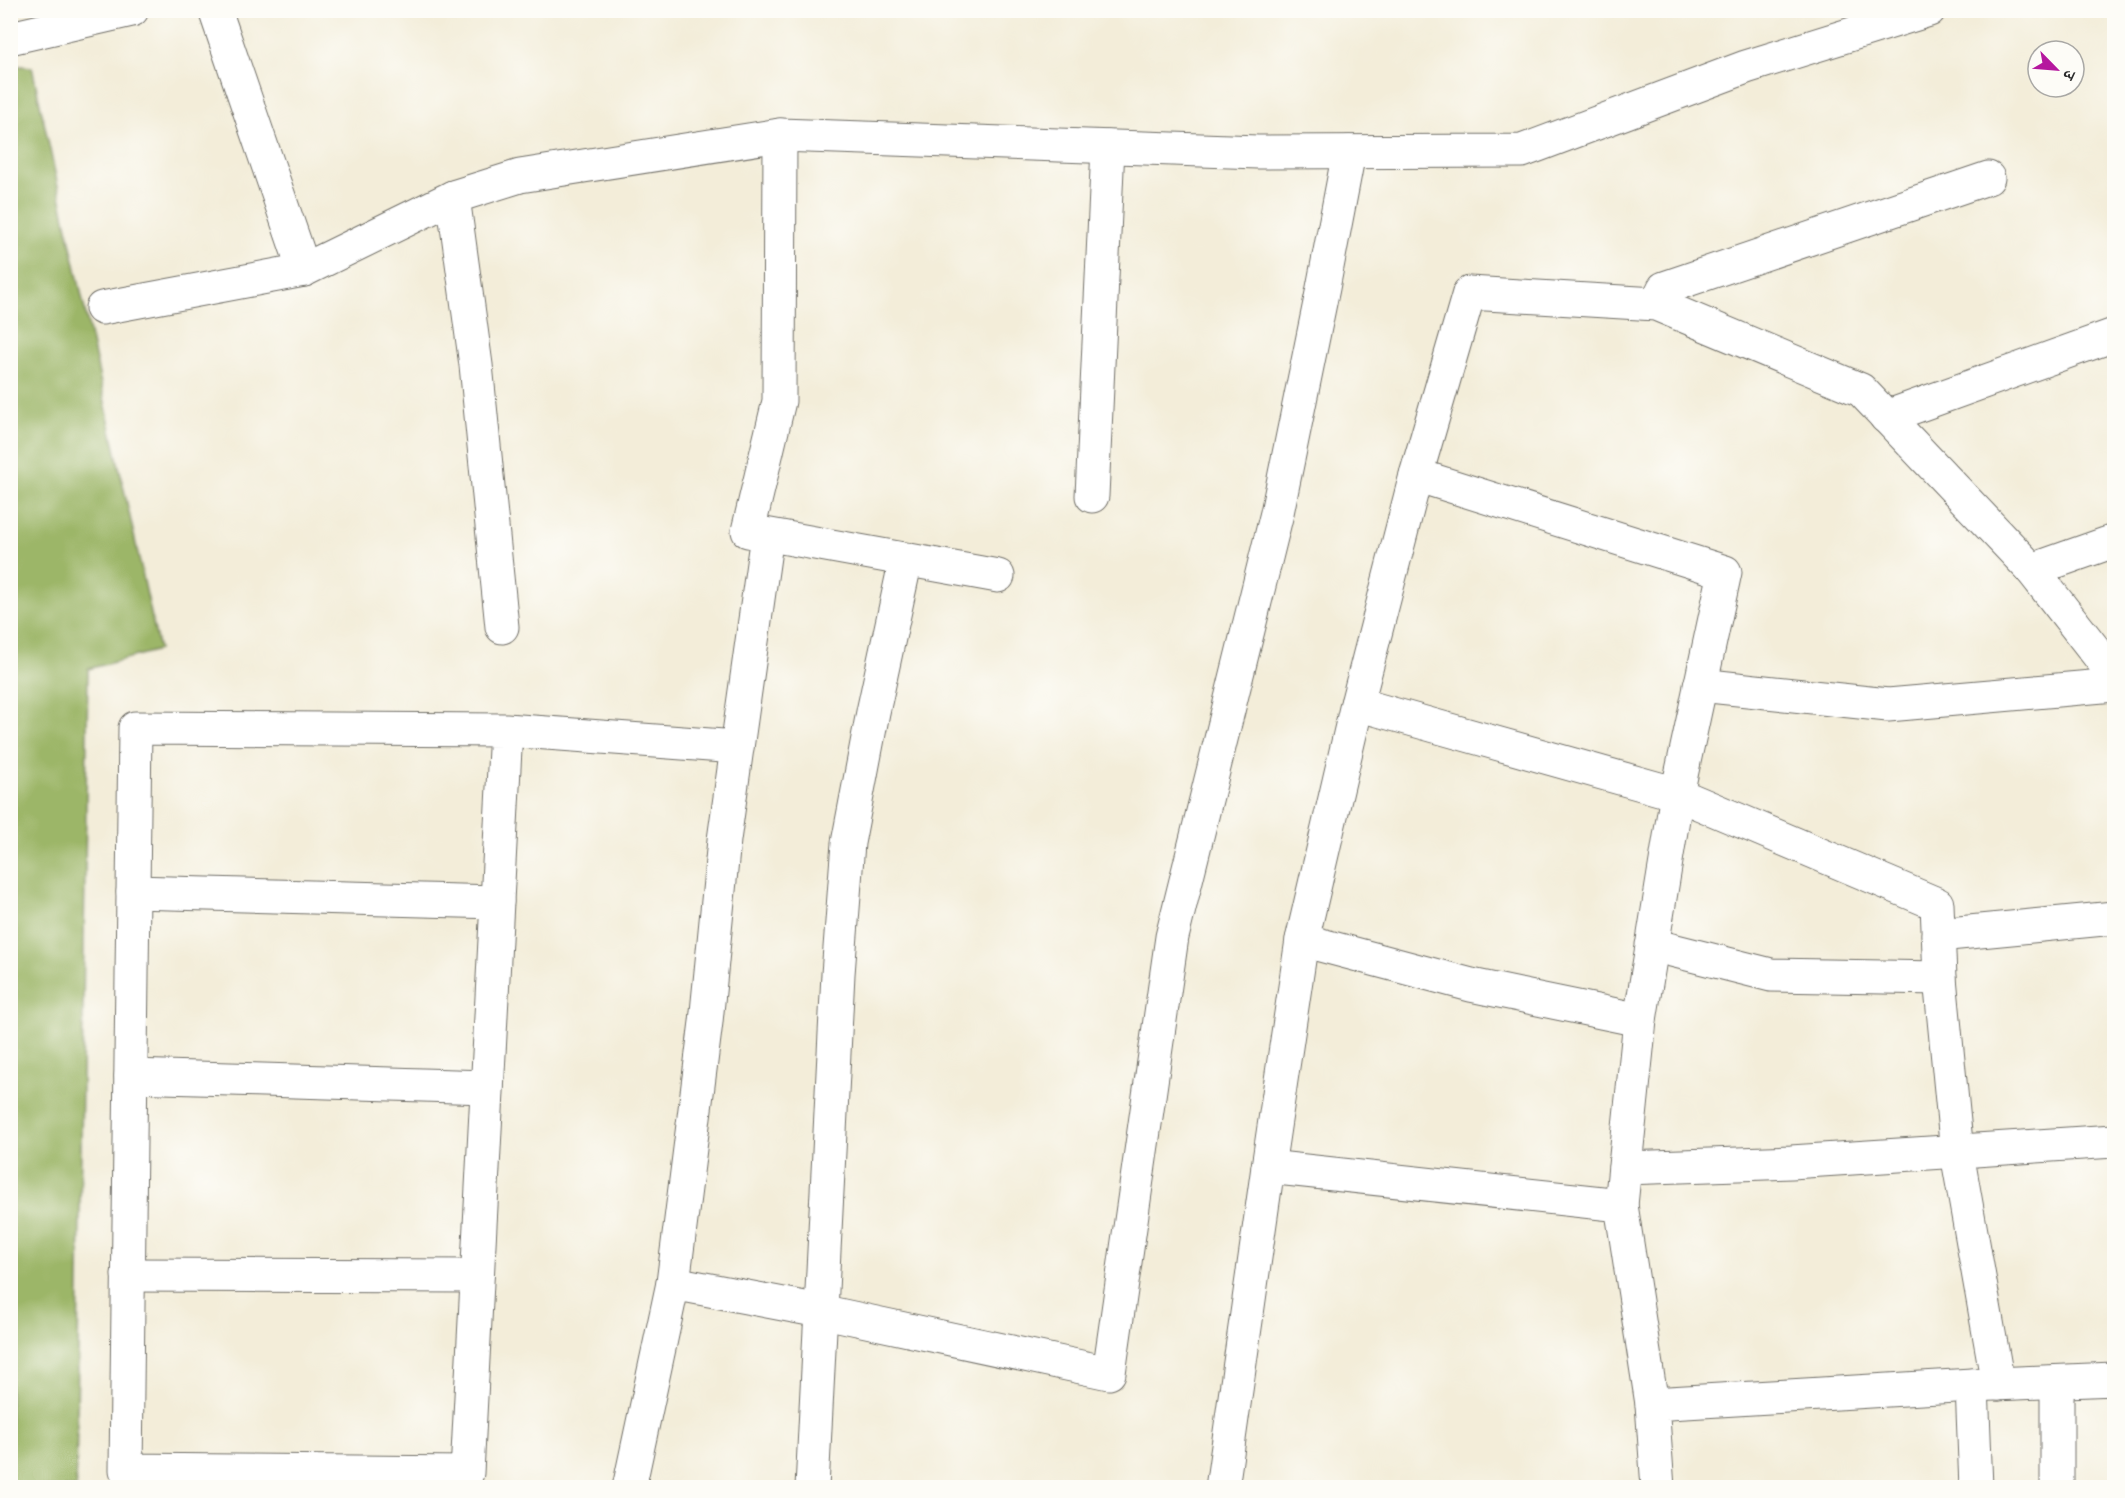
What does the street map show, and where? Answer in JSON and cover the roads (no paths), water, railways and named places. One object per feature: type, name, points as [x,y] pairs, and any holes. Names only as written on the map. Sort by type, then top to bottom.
[{"type":"street","points":[[10,38],[132,10]]},
{"type":"street","points":[[215,10],[304,270]]},
{"type":"street","points":[[102,308],[304,270],[453,197],[520,176],[780,135],[1258,152],[1522,151],[1746,67],[1929,10]]},
{"type":"street","points":[[780,135],[779,401],[748,531],[998,576]]},
{"type":"street","points":[[1092,496],[1108,147]]},
{"type":"street","points":[[673,1283],[820,1311],[1109,1373],[1172,937],[1277,513],[1349,152]]},
{"type":"street","points":[[1656,304],[1664,288],[1988,178]]},
{"type":"street","points":[[453,197],[476,365],[502,627]]},
{"type":"street","points":[[1222,1488],[1302,940],[1357,704],[1416,475],[1469,293],[1656,304],[1861,390],[2032,570],[2115,675]]},
{"type":"street","points":[[1886,417],[2115,335]]},
{"type":"street","points":[[1416,475],[1725,572],[1677,794],[1652,945],[1640,1020],[1621,1205],[1652,1404],[1658,1488]]},
{"type":"street","points":[[629,1488],[673,1283],[706,1022],[724,840],[767,535]]},
{"type":"street","points":[[2032,570],[2115,541]]},
{"type":"street","points":[[812,1488],[838,974],[848,843],[906,559]]},
{"type":"street","points":[[1701,685],[1888,705],[2115,685]]},
{"type":"street","points":[[1357,704],[1677,794],[1937,904],[1940,978],[1957,1153],[1985,1384],[1976,1488]]},
{"type":"street","points":[[506,730],[466,1473],[126,1479],[135,728],[506,730],[737,747]]},
{"type":"street","points":[[133,892],[496,902]]},
{"type":"street","points":[[1938,935],[2115,918]]},
{"type":"street","points":[[1302,940],[1471,985],[1640,1020]]},
{"type":"street","points":[[1652,945],[1771,975],[1940,978]]},
{"type":"street","points":[[131,1076],[487,1088]]},
{"type":"street","points":[[1625,1168],[1791,1162],[2115,1142]]},
{"type":"street","points":[[1268,1167],[1621,1205]]},
{"type":"street","points":[[128,1275],[477,1276]]},
{"type":"street","points":[[1652,1404],[1985,1384],[2115,1379]]},
{"type":"street","points":[[2057,1382],[2057,1488]]}]
